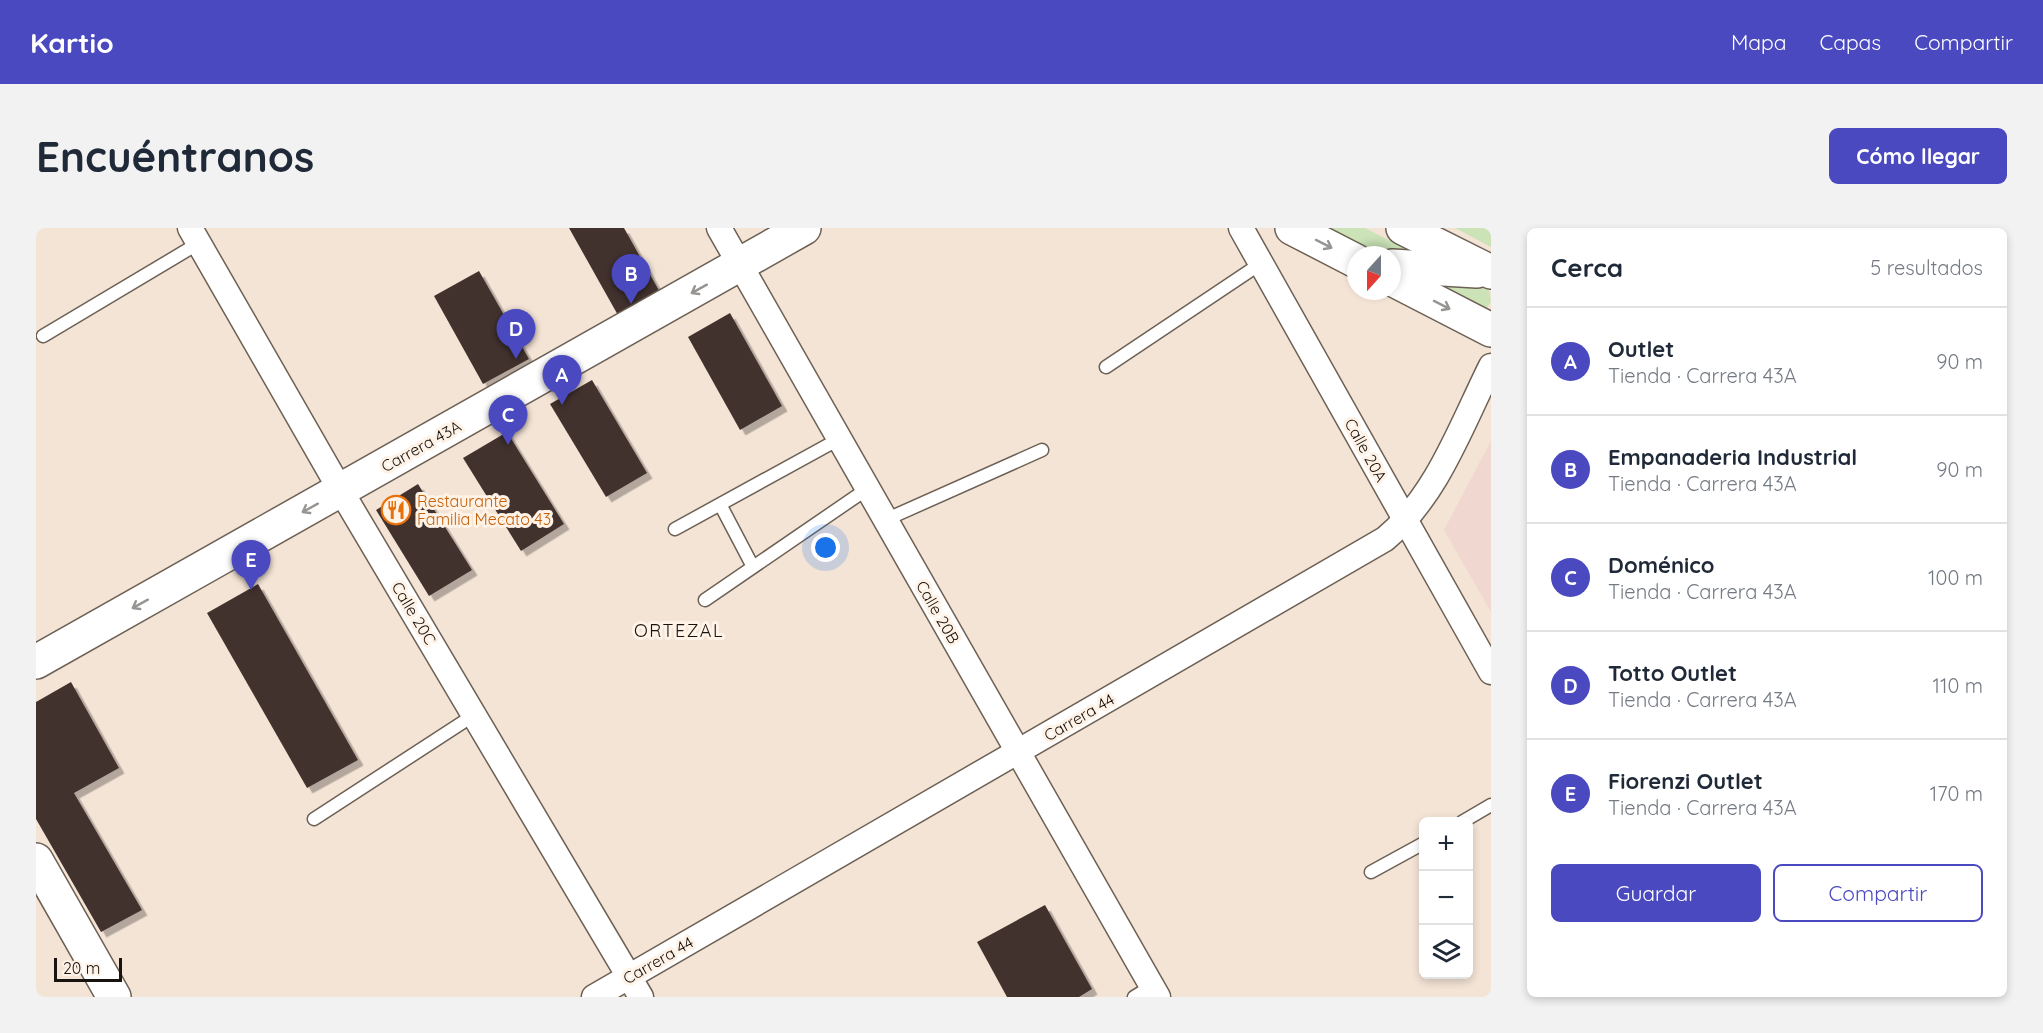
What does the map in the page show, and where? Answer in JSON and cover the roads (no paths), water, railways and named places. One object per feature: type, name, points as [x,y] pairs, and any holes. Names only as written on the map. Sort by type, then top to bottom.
[{"type":"main road","name":"Carrera 43A","points":[[36,662],[804,228]]},
{"type":"main road","points":[[1292,228],[1347,256]]},
{"type":"main road","points":[[1403,228],[1490,272]]},
{"type":"main road","points":[[1401,267],[1490,272]]},
{"type":"main road","points":[[1401,284],[1491,330]]},
{"type":"main road","points":[[36,860],[114,997]]},
{"type":"street","name":"Calle 20B","points":[[719,228],[1018,752],[1148,993]]},
{"type":"street","name":"Calle 20A","points":[[1240,228],[1491,672]]},
{"type":"street","name":"Calle 20C","points":[[194,236],[341,490],[635,987]]},
{"type":"street","name":"Carrera 44","points":[[594,997],[635,987],[1018,752],[1362,554],[1406,522],[1429,490],[1491,366]]},
{"type":"lane","points":[[43,336],[194,236]]},
{"type":"lane","points":[[1106,367],[1260,264]]},
{"type":"lane","points":[[675,529],[721,506],[839,439]]},
{"type":"lane","points":[[885,520],[1042,450]]},
{"type":"lane","points":[[705,600],[867,489]]},
{"type":"lane","points":[[721,506],[752,566]]},
{"type":"lane","points":[[314,819],[474,715]]},
{"type":"lane","points":[[1471,817],[1491,805]]},
{"type":"lane","points":[[1371,872],[1419,846]]},
{"type":"place","name":"Empanaderia Industrial","points":[[631,304]]},
{"type":"place","name":"Totto Outlet","points":[[516,359]]},
{"type":"place","name":"Outlet","points":[[562,405]]},
{"type":"place","name":"Doménico","points":[[508,445]]},
{"type":"place","name":"Restaurante Familia Mecato 43","points":[[396,510]]},
{"type":"place","name":"Fiorenzi Outlet","points":[[251,590]]},
{"type":"district","name":"ORTEZAL","points":[[679,631]]}]
